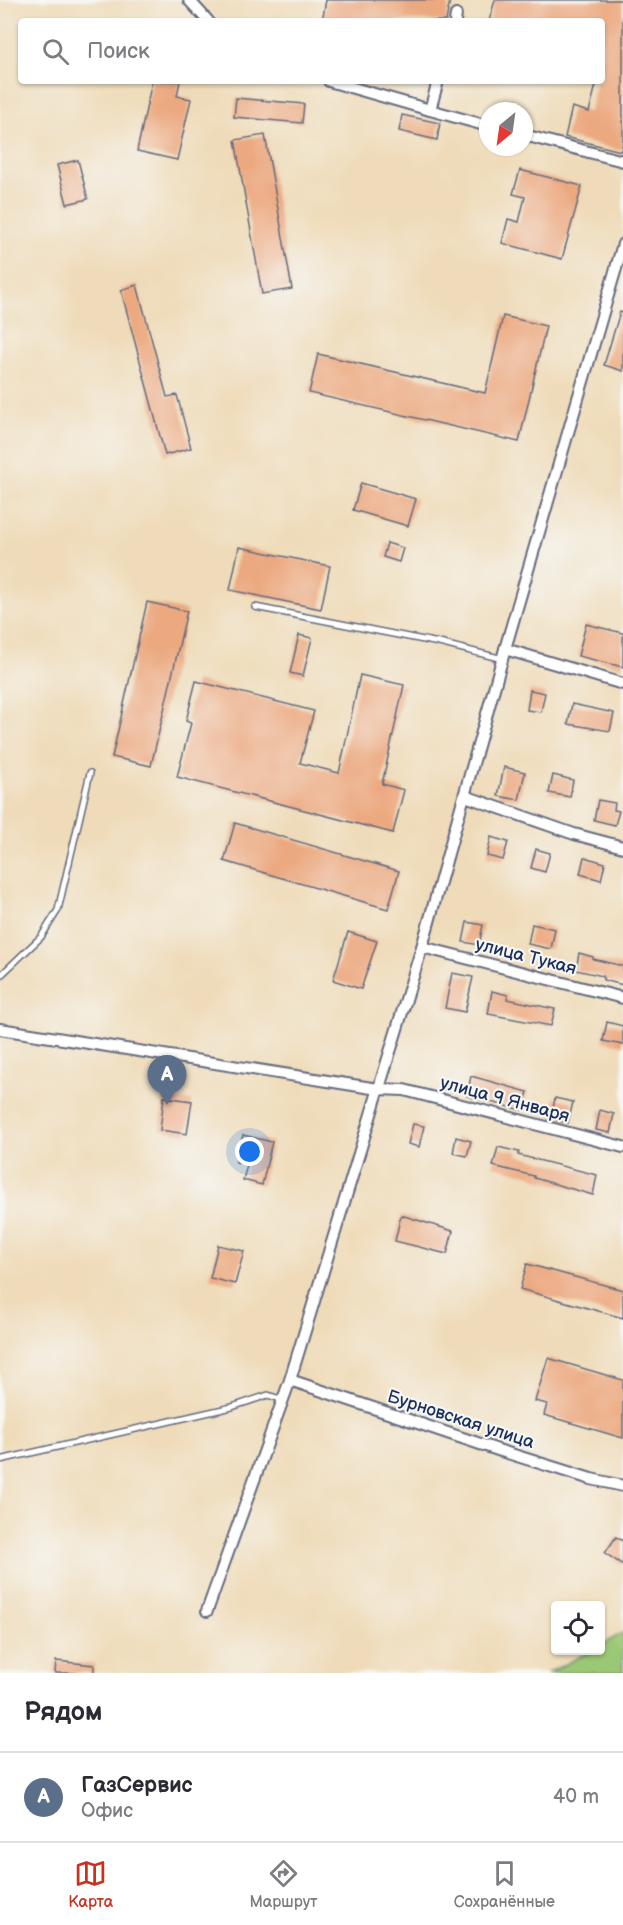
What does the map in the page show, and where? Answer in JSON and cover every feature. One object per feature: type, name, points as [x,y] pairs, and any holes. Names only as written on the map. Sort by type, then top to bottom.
[{"type":"street","points":[[189,0],[205,18]]},
{"type":"street","points":[[338,84],[479,124]]},
{"type":"street","points":[[430,111],[437,84]]},
{"type":"street","points":[[533,137],[623,161]]},
{"type":"street","points":[[207,1611],[290,1380],[422,947],[623,244]]},
{"type":"street","points":[[504,654],[623,684]]},
{"type":"street","points":[[465,796],[574,834],[623,847]]},
{"type":"street","name":"улица Тукая","points":[[422,947],[623,998]]},
{"type":"street","name":"улица 9 Января","points":[[0,1029],[378,1089],[404,1090],[623,1147]]},
{"type":"street","name":"Бурновская улица","points":[[290,1380],[501,1451],[591,1479],[623,1486]]},
{"type":"lane","points":[[255,607],[504,654]]},
{"type":"lane","points":[[0,976],[41,937],[58,910],[90,773]]},
{"type":"lane","points":[[0,1460],[232,1407],[268,1395],[283,1400]]},
{"type":"green space","points":[[623,1633],[623,1673],[548,1673],[583,1655],[605,1655],[605,1643]]},
{"type":"building","points":[[326,0],[450,0],[447,18],[323,18]]},
{"type":"building","points":[[495,0],[623,0],[623,142],[621,151],[565,137],[572,107],[589,112],[596,84],[605,84],[605,18],[490,18]]},
{"type":"building","points":[[151,84],[179,84],[177,96],[191,99],[177,160],[137,151]]},
{"type":"building","points":[[236,98],[304,104],[302,123],[234,117]]},
{"type":"building","points":[[402,115],[440,123],[437,140],[399,131]]},
{"type":"building","points":[[265,135],[292,289],[262,294],[235,140]]},
{"type":"building","points":[[78,160],[88,199],[67,204],[57,165]]},
{"type":"building","points":[[520,170],[582,186],[562,259],[502,243],[508,219],[519,222],[525,197],[513,194]]},
{"type":"building","points":[[137,285],[167,397],[177,395],[191,448],[165,455],[121,290]]},
{"type":"building","points":[[620,312],[623,313],[623,371],[604,365]]},
{"type":"building","points":[[503,316],[546,326],[519,442],[309,393],[318,354],[485,393]]},
{"type":"building","points":[[361,483],[416,499],[408,526],[353,510]]},
{"type":"building","points":[[387,543],[403,548],[399,562],[383,557]]},
{"type":"building","points":[[239,547],[330,566],[321,609],[230,590]]},
{"type":"building","points":[[147,602],[187,611],[151,766],[112,757]]},
{"type":"building","points":[[586,624],[623,633],[623,667],[578,656]]},
{"type":"building","points":[[299,635],[312,638],[303,676],[290,673]]},
{"type":"building","points":[[360,675],[404,685],[382,784],[404,790],[393,833],[177,777],[191,723],[186,721],[196,681],[314,711],[300,763],[339,773]]},
{"type":"building","points":[[530,690],[545,693],[541,712],[527,710]]},
{"type":"building","points":[[572,704],[614,713],[610,731],[568,724]]},
{"type":"building","points":[[504,767],[525,772],[519,800],[498,796]]},
{"type":"building","points":[[553,775],[573,780],[570,797],[549,793]]},
{"type":"building","points":[[598,800],[615,803],[614,810],[619,811],[615,825],[594,820]]},
{"type":"building","points":[[235,823],[399,871],[388,909],[224,861]]},
{"type":"building","points":[[491,837],[508,842],[503,860],[487,856]]},
{"type":"building","points":[[536,849],[550,853],[545,872],[531,868]]},
{"type":"building","points":[[584,857],[605,863],[601,880],[580,874]]},
{"type":"building","points":[[467,922],[483,925],[479,945],[463,942]]},
{"type":"building","points":[[532,924],[555,929],[551,949],[528,944]]},
{"type":"building","points":[[348,932],[377,941],[361,989],[333,980]]},
{"type":"building","points":[[579,953],[623,966],[623,985],[603,980],[603,976],[576,970]]},
{"type":"building","points":[[452,973],[473,977],[465,1012],[445,1008]]},
{"type":"building","points":[[492,991],[508,995],[507,999],[555,1009],[551,1026],[488,1014]]},
{"type":"building","points":[[607,1022],[623,1026],[623,1045],[603,1041]]},
{"type":"building","points":[[471,1076],[528,1092],[522,1110],[467,1096]]},
{"type":"building","points":[[164,1097],[192,1101],[187,1134],[160,1130]]},
{"type":"building","points":[[555,1098],[573,1102],[568,1123],[551,1119]]},
{"type":"building","points":[[600,1110],[614,1114],[610,1133],[596,1130]]},
{"type":"building","points":[[413,1124],[424,1126],[419,1147],[408,1144]]},
{"type":"building","points":[[243,1135],[272,1142],[262,1185],[243,1180],[247,1165],[236,1162]]},
{"type":"building","points":[[456,1137],[471,1141],[467,1156],[453,1153]]},
{"type":"building","points":[[498,1147],[519,1152],[518,1155],[597,1175],[593,1195],[534,1178],[534,1176],[493,1166]]},
{"type":"building","points":[[401,1215],[453,1231],[447,1254],[395,1241]]},
{"type":"building","points":[[218,1245],[244,1251],[235,1284],[210,1278]]},
{"type":"building","points":[[527,1264],[623,1290],[623,1318],[520,1289]]},
{"type":"building","points":[[548,1358],[623,1380],[623,1438],[544,1415],[547,1404],[535,1401]]},
{"type":"building","points":[[616,1537],[623,1541],[623,1565],[605,1553]]},
{"type":"building","points":[[56,1661],[94,1665],[94,1673],[55,1673]]},
{"type":"place","name":"ГазСервис","points":[[167,1105]]}]
